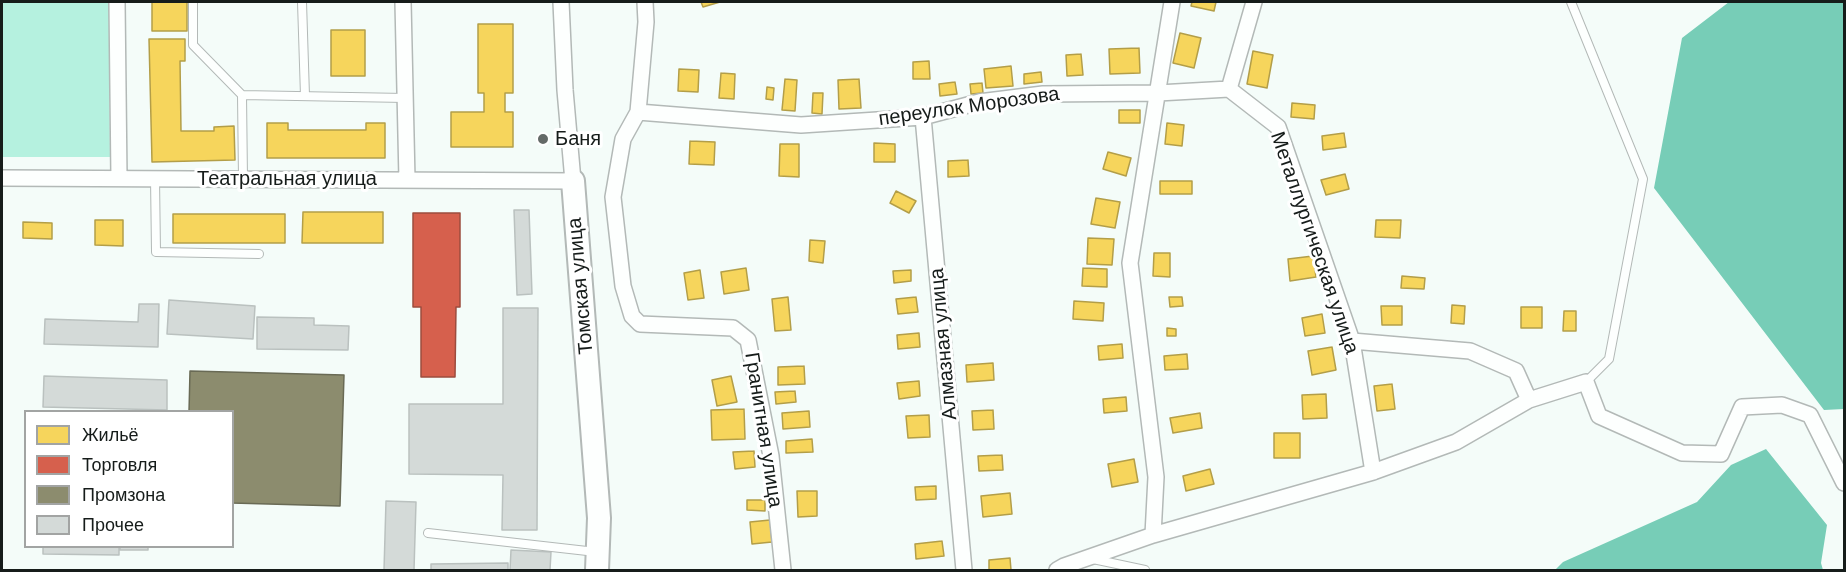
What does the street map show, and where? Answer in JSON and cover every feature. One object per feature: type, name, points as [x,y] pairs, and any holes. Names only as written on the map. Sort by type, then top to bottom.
[{"type":"street","points":[[117,2],[119,178]]},
{"type":"street","points":[[403,2],[407,180]]},
{"type":"street","name":"Томская улица","points":[[561,2],[565,90],[599,518],[598,561]]},
{"type":"street","name":"Гранитная улица","points":[[645,2],[646,22],[639,112],[622,139],[613,197],[623,286],[632,316],[639,324],[733,328],[748,340],[771,456],[783,570]]},
{"type":"street","points":[[1154,535],[1156,477],[1130,263],[1172,2]]},
{"type":"street","points":[[1229,89],[1254,2]]},
{"type":"street","name":"переулок Морозова","points":[[639,112],[801,125],[923,117],[979,102],[1043,94],[1158,93],[1229,89]]},
{"type":"street","name":"Металлургическая улица","points":[[1229,89],[1278,127],[1352,341],[1372,472]]},
{"type":"street","name":"Алмазная улица","points":[[923,117],[964,570]]},
{"type":"street","name":"Театральная улица","points":[[2,178],[573,181]]},
{"type":"street","points":[[1352,341],[1470,351],[1516,371],[1529,400]]},
{"type":"street","points":[[1057,570],[1154,535],[1372,472],[1456,442],[1529,400],[1586,382],[1599,416],[1682,453],[1721,454],[1742,407],[1782,405],[1810,415],[1845,483]]},
{"type":"lane","points":[[193,2],[194,45],[243,95],[243,179]]},
{"type":"lane","points":[[302,2],[305,96]]},
{"type":"lane","points":[[1571,2],[1642,179],[1609,359],[1586,382]]},
{"type":"lane","points":[[243,95],[405,98]]},
{"type":"lane","points":[[155,178],[156,252],[259,254]]},
{"type":"lane","points":[[428,533],[598,561]]},
{"type":"lane","points":[[1089,558],[1145,570]]},
{"type":"shaded area","points":[[2,2],[109,2],[110,157],[2,157]]},
{"type":"shaded area","points":[[1729,2],[1844,2],[1844,409],[1824,410],[1654,188],[1682,38]]},
{"type":"shaded area","points":[[1766,449],[1827,525],[1821,563],[1823,570],[1555,570],[1563,562],[1697,502],[1731,465]]},
{"type":"building: Жильё","points":[[152,2],[187,2],[187,31],[152,31]]},
{"type":"building: Жильё","points":[[701,2],[720,2],[703,7]]},
{"type":"building: Жильё","points":[[1192,2],[1216,2],[1214,11],[1191,6]]},
{"type":"building: Жильё","points":[[478,24],[513,24],[513,93],[505,93],[505,112],[513,112],[513,147],[451,147],[451,112],[484,112],[484,93],[478,93]]},
{"type":"building: Жильё","points":[[331,30],[365,30],[365,76],[331,76]]},
{"type":"building: Жильё","points":[[1180,33],[1201,38],[1194,68],[1173,63]]},
{"type":"building: Жильё","points":[[149,39],[185,39],[185,61],[180,61],[181,131],[214,131],[214,127],[234,126],[235,160],[152,162]]},
{"type":"building: Жильё","points":[[1139,48],[1140,73],[1110,74],[1109,49]]},
{"type":"building: Жильё","points":[[1253,51],[1273,55],[1267,88],[1247,84]]},
{"type":"building: Жильё","points":[[1081,54],[1083,75],[1067,76],[1066,55]]},
{"type":"building: Жильё","points":[[929,61],[930,79],[913,79],[913,62]]},
{"type":"building: Жильё","points":[[1011,66],[1013,86],[986,88],[984,69]]},
{"type":"building: Жильё","points":[[679,69],[699,70],[698,92],[678,91]]},
{"type":"building: Жильё","points":[[1041,72],[1042,82],[1024,84],[1024,74]]},
{"type":"building: Жильё","points":[[721,73],[735,74],[734,99],[719,98]]},
{"type":"building: Жильё","points":[[785,79],[797,80],[795,111],[782,110]]},
{"type":"building: Жильё","points":[[859,79],[861,108],[839,109],[838,80]]},
{"type":"building: Жильё","points":[[955,82],[957,94],[940,96],[939,84]]},
{"type":"building: Жильё","points":[[982,83],[983,93],[971,94],[970,84]]},
{"type":"building: Жильё","points":[[767,87],[774,88],[773,100],[766,99]]},
{"type":"building: Жильё","points":[[813,93],[823,93],[822,114],[812,113]]},
{"type":"building: Жильё","points":[[1292,103],[1315,105],[1314,119],[1291,117]]},
{"type":"building: Жильё","points":[[1119,110],[1140,110],[1140,123],[1119,123]]},
{"type":"building: Жильё","points":[[267,123],[288,123],[288,130],[366,130],[366,123],[385,123],[385,158],[267,158]]},
{"type":"building: Жильё","points":[[1167,123],[1184,125],[1182,146],[1165,144]]},
{"type":"building: Жильё","points":[[1344,133],[1346,147],[1323,150],[1322,136]]},
{"type":"building: Жильё","points":[[690,141],[715,142],[714,165],[689,164]]},
{"type":"building: Жильё","points":[[874,143],[895,144],[895,162],[874,162]]},
{"type":"building: Жильё","points":[[780,144],[799,144],[799,177],[779,176]]},
{"type":"building: Жильё","points":[[1108,152],[1131,158],[1126,176],[1103,169]]},
{"type":"building: Жильё","points":[[968,160],[969,176],[948,177],[948,161]]},
{"type":"building: Жильё","points":[[1345,174],[1349,189],[1326,195],[1321,180]]},
{"type":"building: Жильё","points":[[1160,181],[1192,181],[1192,194],[1160,194]]},
{"type":"building: Жильё","points":[[896,191],[916,201],[909,213],[890,203]]},
{"type":"building: Жильё","points":[[1096,198],[1120,202],[1115,228],[1091,224]]},
{"type":"building: Жильё","points":[[303,212],[383,212],[383,243],[302,243]]},
{"type":"building: Жильё","points":[[173,214],[285,214],[285,243],[173,243]]},
{"type":"building: Жильё","points":[[95,220],[123,220],[123,246],[95,245]]},
{"type":"building: Жильё","points":[[1376,220],[1401,220],[1400,238],[1375,237]]},
{"type":"building: Жильё","points":[[23,222],[52,223],[52,239],[23,238]]},
{"type":"building: Жильё","points":[[1088,238],[1114,239],[1112,265],[1087,264]]},
{"type":"building: Жильё","points":[[810,240],[825,241],[823,263],[809,261]]},
{"type":"building: Жильё","points":[[1154,253],[1170,253],[1170,277],[1153,276]]},
{"type":"building: Жильё","points":[[1313,256],[1316,277],[1290,281],[1288,259]]},
{"type":"building: Жильё","points":[[746,268],[749,290],[724,294],[721,272]]},
{"type":"building: Жильё","points":[[1083,268],[1107,269],[1107,287],[1082,286]]},
{"type":"building: Жильё","points":[[700,270],[704,298],[688,300],[684,273]]},
{"type":"building: Жильё","points":[[911,270],[911,281],[894,283],[893,271]]},
{"type":"building: Жильё","points":[[1402,276],[1425,278],[1424,289],[1401,288]]},
{"type":"building: Жильё","points":[[788,297],[791,330],[775,331],[772,299]]},
{"type":"building: Жильё","points":[[916,297],[918,312],[898,314],[896,299]]},
{"type":"building: Жильё","points":[[1169,297],[1182,297],[1183,306],[1170,307]]},
{"type":"building: Жильё","points":[[1074,301],[1104,303],[1103,321],[1073,319]]},
{"type":"building: Жильё","points":[[1452,305],[1465,306],[1464,324],[1451,323]]},
{"type":"building: Жильё","points":[[1381,306],[1402,306],[1402,325],[1382,325]]},
{"type":"building: Жильё","points":[[1521,307],[1542,307],[1542,328],[1521,328]]},
{"type":"building: Жильё","points":[[1564,311],[1576,311],[1576,331],[1563,331]]},
{"type":"building: Жильё","points":[[1322,314],[1325,333],[1305,336],[1302,318]]},
{"type":"building: Жильё","points":[[1167,328],[1176,329],[1176,336],[1167,336]]},
{"type":"building: Жильё","points":[[919,333],[920,347],[898,349],[897,335]]},
{"type":"building: Жильё","points":[[1122,344],[1123,358],[1099,360],[1098,346]]},
{"type":"building: Жильё","points":[[1332,347],[1336,370],[1312,375],[1308,351]]},
{"type":"building: Жильё","points":[[1187,354],[1188,369],[1165,370],[1164,356]]},
{"type":"building: Жильё","points":[[993,363],[994,380],[967,382],[966,365]]},
{"type":"building: Жильё","points":[[804,366],[805,384],[778,385],[778,367]]},
{"type":"building: Жильё","points":[[731,376],[737,402],[717,406],[712,380]]},
{"type":"building: Жильё","points":[[919,381],[920,396],[899,399],[897,383]]},
{"type":"building: Жильё","points":[[1392,384],[1395,409],[1377,411],[1374,386]]},
{"type":"building: Жильё","points":[[795,391],[796,402],[776,404],[775,392]]},
{"type":"building: Жильё","points":[[1326,394],[1327,418],[1303,419],[1302,395]]},
{"type":"building: Жильё","points":[[1126,397],[1127,411],[1104,413],[1103,399]]},
{"type":"building: Жильё","points":[[744,409],[745,439],[712,440],[711,410]]},
{"type":"building: Жильё","points":[[993,410],[994,429],[973,430],[972,411]]},
{"type":"building: Жильё","points":[[809,411],[810,427],[783,429],[782,413]]},
{"type":"building: Жильё","points":[[1200,413],[1202,428],[1173,433],[1170,418]]},
{"type":"building: Жильё","points":[[929,415],[930,437],[908,438],[906,416]]},
{"type":"building: Жильё","points":[[1274,433],[1300,433],[1300,458],[1274,458]]},
{"type":"building: Жильё","points":[[812,439],[813,452],[786,453],[786,441]]},
{"type":"building: Жильё","points":[[754,451],[755,467],[735,469],[733,452]]},
{"type":"building: Жильё","points":[[1002,455],[1003,470],[979,471],[978,456]]},
{"type":"building: Жильё","points":[[1134,459],[1138,482],[1112,487],[1108,464]]},
{"type":"building: Жильё","points":[[1210,469],[1214,484],[1186,491],[1183,476]]},
{"type":"building: Жильё","points":[[936,486],[936,499],[916,500],[915,487]]},
{"type":"building: Жильё","points":[[797,491],[817,491],[817,516],[798,517]]},
{"type":"building: Жильё","points":[[1010,493],[1012,514],[983,517],[981,496]]},
{"type":"building: Жильё","points":[[747,500],[765,500],[765,511],[747,510]]},
{"type":"building: Жильё","points":[[770,520],[772,542],[752,544],[750,522]]},
{"type":"building: Жильё","points":[[942,541],[944,556],[916,559],[915,544]]},
{"type":"building: Жильё","points":[[1010,558],[1011,570],[989,570],[989,560]]},
{"type":"building: Торговля","points":[[413,213],[460,213],[460,307],[456,307],[455,377],[421,377],[421,307],[413,307]]},
{"type":"building: Промзона","points":[[190,371],[344,375],[340,506],[234,503],[234,410],[189,410]]},
{"type":"building: Прочее","points":[[514,210],[529,210],[532,294],[517,295]]},
{"type":"building: Прочее","points":[[169,300],[255,306],[253,339],[167,334]]},
{"type":"building: Прочее","points":[[139,304],[159,304],[158,347],[44,344],[45,319],[138,322]]},
{"type":"building: Прочее","points":[[503,308],[538,308],[537,530],[502,530],[503,475],[409,474],[409,404],[503,404]]},
{"type":"building: Прочее","points":[[257,317],[314,318],[314,325],[349,326],[348,350],[257,349]]},
{"type":"building: Прочее","points":[[44,376],[167,380],[167,410],[43,407]]},
{"type":"building: Прочее","points":[[386,501],[416,502],[414,570],[384,570]]},
{"type":"building: Прочее","points":[[43,548],[119,548],[119,555],[43,554]]},
{"type":"building: Прочее","points":[[120,548],[148,548],[148,550],[120,550]]},
{"type":"building: Прочее","points":[[511,550],[551,552],[550,570],[510,570]]},
{"type":"building: Прочее","points":[[508,563],[508,570],[431,570],[431,564]]},
{"type":"place","name":"Баня","points":[[543,139]]}]
